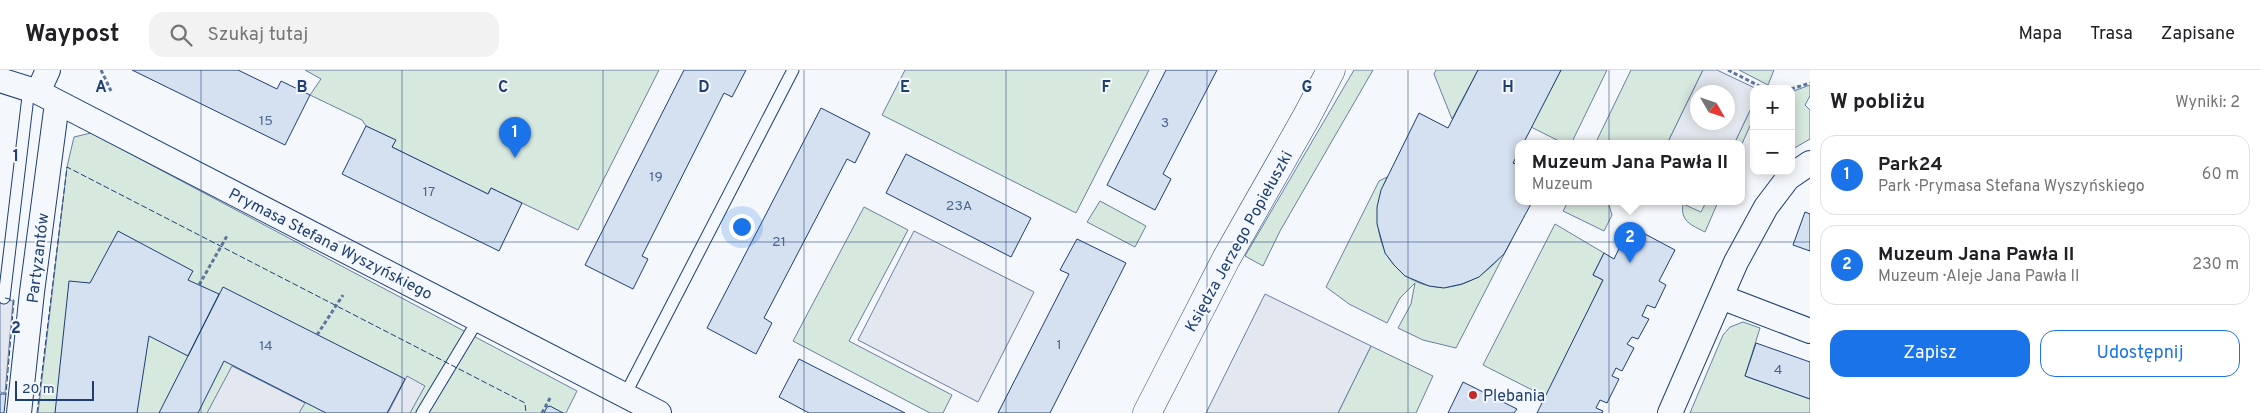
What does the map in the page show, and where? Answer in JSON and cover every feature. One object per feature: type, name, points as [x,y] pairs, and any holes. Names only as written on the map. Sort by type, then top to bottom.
[{"type":"street","name":"Partyzantów","points":[[19,413],[32,292],[41,94],[48,70]]},
{"type":"street","name":"Księdza Jerzego Popiełuszki","points":[[1148,413],[1226,259],[1331,70]]},
{"type":"street","name":"Prymasa Stefana Wyszyńskiego","points":[[0,80],[41,94],[659,413]]},
{"type":"street","points":[[1670,413],[1721,297],[1766,207],[1788,178],[1810,163]]},
{"type":"street","points":[[1721,297],[1810,331]]},
{"type":"lane","points":[[625,396],[793,70]]},
{"type":"lane","points":[[4,298],[41,94]]},
{"type":"lane","points":[[422,413],[478,320]]},
{"type":"path","points":[[101,70],[111,91]]},
{"type":"path","points":[[1728,70],[1757,85]]},
{"type":"path","points":[[1795,88],[1810,82]]},
{"type":"path","points":[[199,285],[227,236]]},
{"type":"path","points":[[317,335],[343,295]]},
{"type":"path","points":[[542,413],[550,398]]},
{"type":"shaded area","points":[[305,70],[659,70],[578,230],[491,188],[488,194],[392,147],[395,140],[366,126],[362,120],[310,95],[321,79]]},
{"type":"shaded area","points":[[905,70],[1149,70],[1076,213],[882,115]]},
{"type":"shaded area","points":[[1354,70],[1373,70],[1280,231],[1263,266],[1245,256]]},
{"type":"shaded area","points":[[1436,70],[1478,70],[1452,119],[1434,74]]},
{"type":"shaded area","points":[[1561,70],[1607,70],[1573,140],[1557,140],[1531,127]]},
{"type":"shaded area","points":[[1631,70],[1703,70],[1696,85],[1690,85],[1690,97],[1669,140],[1597,140]]},
{"type":"shaded area","points":[[1703,70],[1717,70],[1750,86],[1750,110],[1736,140],[1669,140],[1690,97],[1690,130],[1735,130],[1735,85],[1696,85]]},
{"type":"shaded area","points":[[1739,70],[1774,70],[1768,85]]},
{"type":"shaded area","points":[[1810,85],[1810,96],[1805,105],[1810,110],[1810,139],[1795,148],[1795,130],[1795,91]]},
{"type":"shaded area","points":[[1750,110],[1750,126],[1744,140],[1736,140]]},
{"type":"shaded area","points":[[91,133],[577,391],[566,413],[38,413],[67,167],[74,137]]},
{"type":"shaded area","points":[[1387,177],[1378,212],[1381,241],[1394,265],[1413,280],[1437,287],[1463,284],[1489,269],[1511,241],[1456,348],[1423,340],[1398,328],[1411,304],[1415,283],[1400,298],[1387,323],[1349,304],[1326,287],[1379,181]]},
{"type":"shaded area","points":[[1100,201],[1146,226],[1135,247],[1087,222]]},
{"type":"shaded area","points":[[1566,205],[1609,205],[1612,215],[1604,231],[1563,211]]},
{"type":"shaded area","points":[[1683,205],[1701,212],[1704,205],[1717,205],[1705,232],[1688,222],[1683,215]]},
{"type":"shaded area","points":[[864,207],[908,230],[849,341],[952,395],[943,413],[930,413],[793,341]]},
{"type":"shaded area","points":[[1555,224],[1604,253],[1593,275],[1603,280],[1546,397],[1483,365]]},
{"type":"shaded area","points":[[914,231],[1034,292],[978,402],[858,340]]},
{"type":"shaded area","points":[[1265,294],[1371,346],[1338,413],[1206,413]]},
{"type":"shaded area","points":[[0,299],[13,301],[5,393],[0,392]]},
{"type":"shaded area","points":[[1743,322],[1760,328],[1745,376],[1810,399],[1810,413],[1690,413],[1723,335],[1730,327]]},
{"type":"shaded area","points":[[1371,346],[1433,376],[1416,413],[1338,413]]},
{"type":"shaded area","points":[[232,366],[305,403],[299,413],[207,413]]},
{"type":"shaded area","points":[[407,376],[425,386],[410,413],[388,413]]},
{"type":"building","points":[[132,70],[238,70],[277,89],[281,81],[310,95],[285,145]]},
{"type":"building","points":[[684,70],[746,70],[732,97],[724,93],[642,256],[648,259],[633,289],[585,265]]},
{"type":"building","points":[[1166,70],[1217,70],[1163,174],[1171,179],[1155,210],[1107,185]]},
{"type":"building","points":[[1478,70],[1561,70],[1525,140],[1515,140],[1515,159],[1513,163],[1515,164],[1515,205],[1530,205],[1504,254],[1479,277],[1462,284],[1444,288],[1429,286],[1405,276],[1394,265],[1385,253],[1377,224],[1377,207],[1381,190],[1419,113],[1448,128]]},
{"type":"building","points":[[821,108],[870,133],[855,163],[847,159],[764,318],[772,323],[756,354],[707,328]]},
{"type":"building","points":[[366,126],[396,140],[392,147],[488,194],[491,188],[522,203],[499,251],[342,174]]},
{"type":"building","points":[[906,154],[1031,218],[1011,257],[886,193]]},
{"type":"building","points":[[1805,212],[1810,214],[1810,251],[1793,245]]},
{"type":"building","points":[[1630,226],[1675,250],[1659,281],[1666,285],[1655,308],[1647,305],[1642,316],[1649,319],[1638,339],[1632,337],[1627,344],[1634,348],[1622,371],[1616,368],[1612,376],[1619,379],[1607,403],[1600,400],[1596,408],[1603,411],[1602,413],[1537,413],[1603,280],[1593,275],[1604,253],[1614,259]]},
{"type":"building","points":[[118,231],[193,271],[188,280],[219,294],[188,356],[149,336],[137,413],[55,413],[69,281],[90,283]]},
{"type":"building","points":[[1077,239],[1126,263],[1050,413],[998,413],[1069,274],[1060,270]]},
{"type":"building","points":[[223,287],[405,379],[387,413],[326,413],[224,361],[198,413],[159,413]]},
{"type":"building","points":[[1756,343],[1810,362],[1810,399],[1745,376]]},
{"type":"building","points":[[799,359],[905,413],[809,413],[779,397]]},
{"type":"building","name":"Plebania","points":[[1463,382],[1517,409],[1514,413],[1448,413]]},
{"type":"building","points":[[0,394],[6,394],[4,413],[0,413]]},
{"type":"building","points":[[550,406],[563,413],[544,413],[547,407]]},
{"type":"fence","points":[[37,413],[67,167],[525,403],[526,413]]},
{"type":"fence","points":[[5,298],[14,300],[6,394]]},
{"type":"place","name":"Park24","points":[[515,158]]},
{"type":"place","name":"Muzeum Jana Pawła II","points":[[1630,263]]},
{"type":"place","name":"Plebania","points":[[1473,395]]}]
